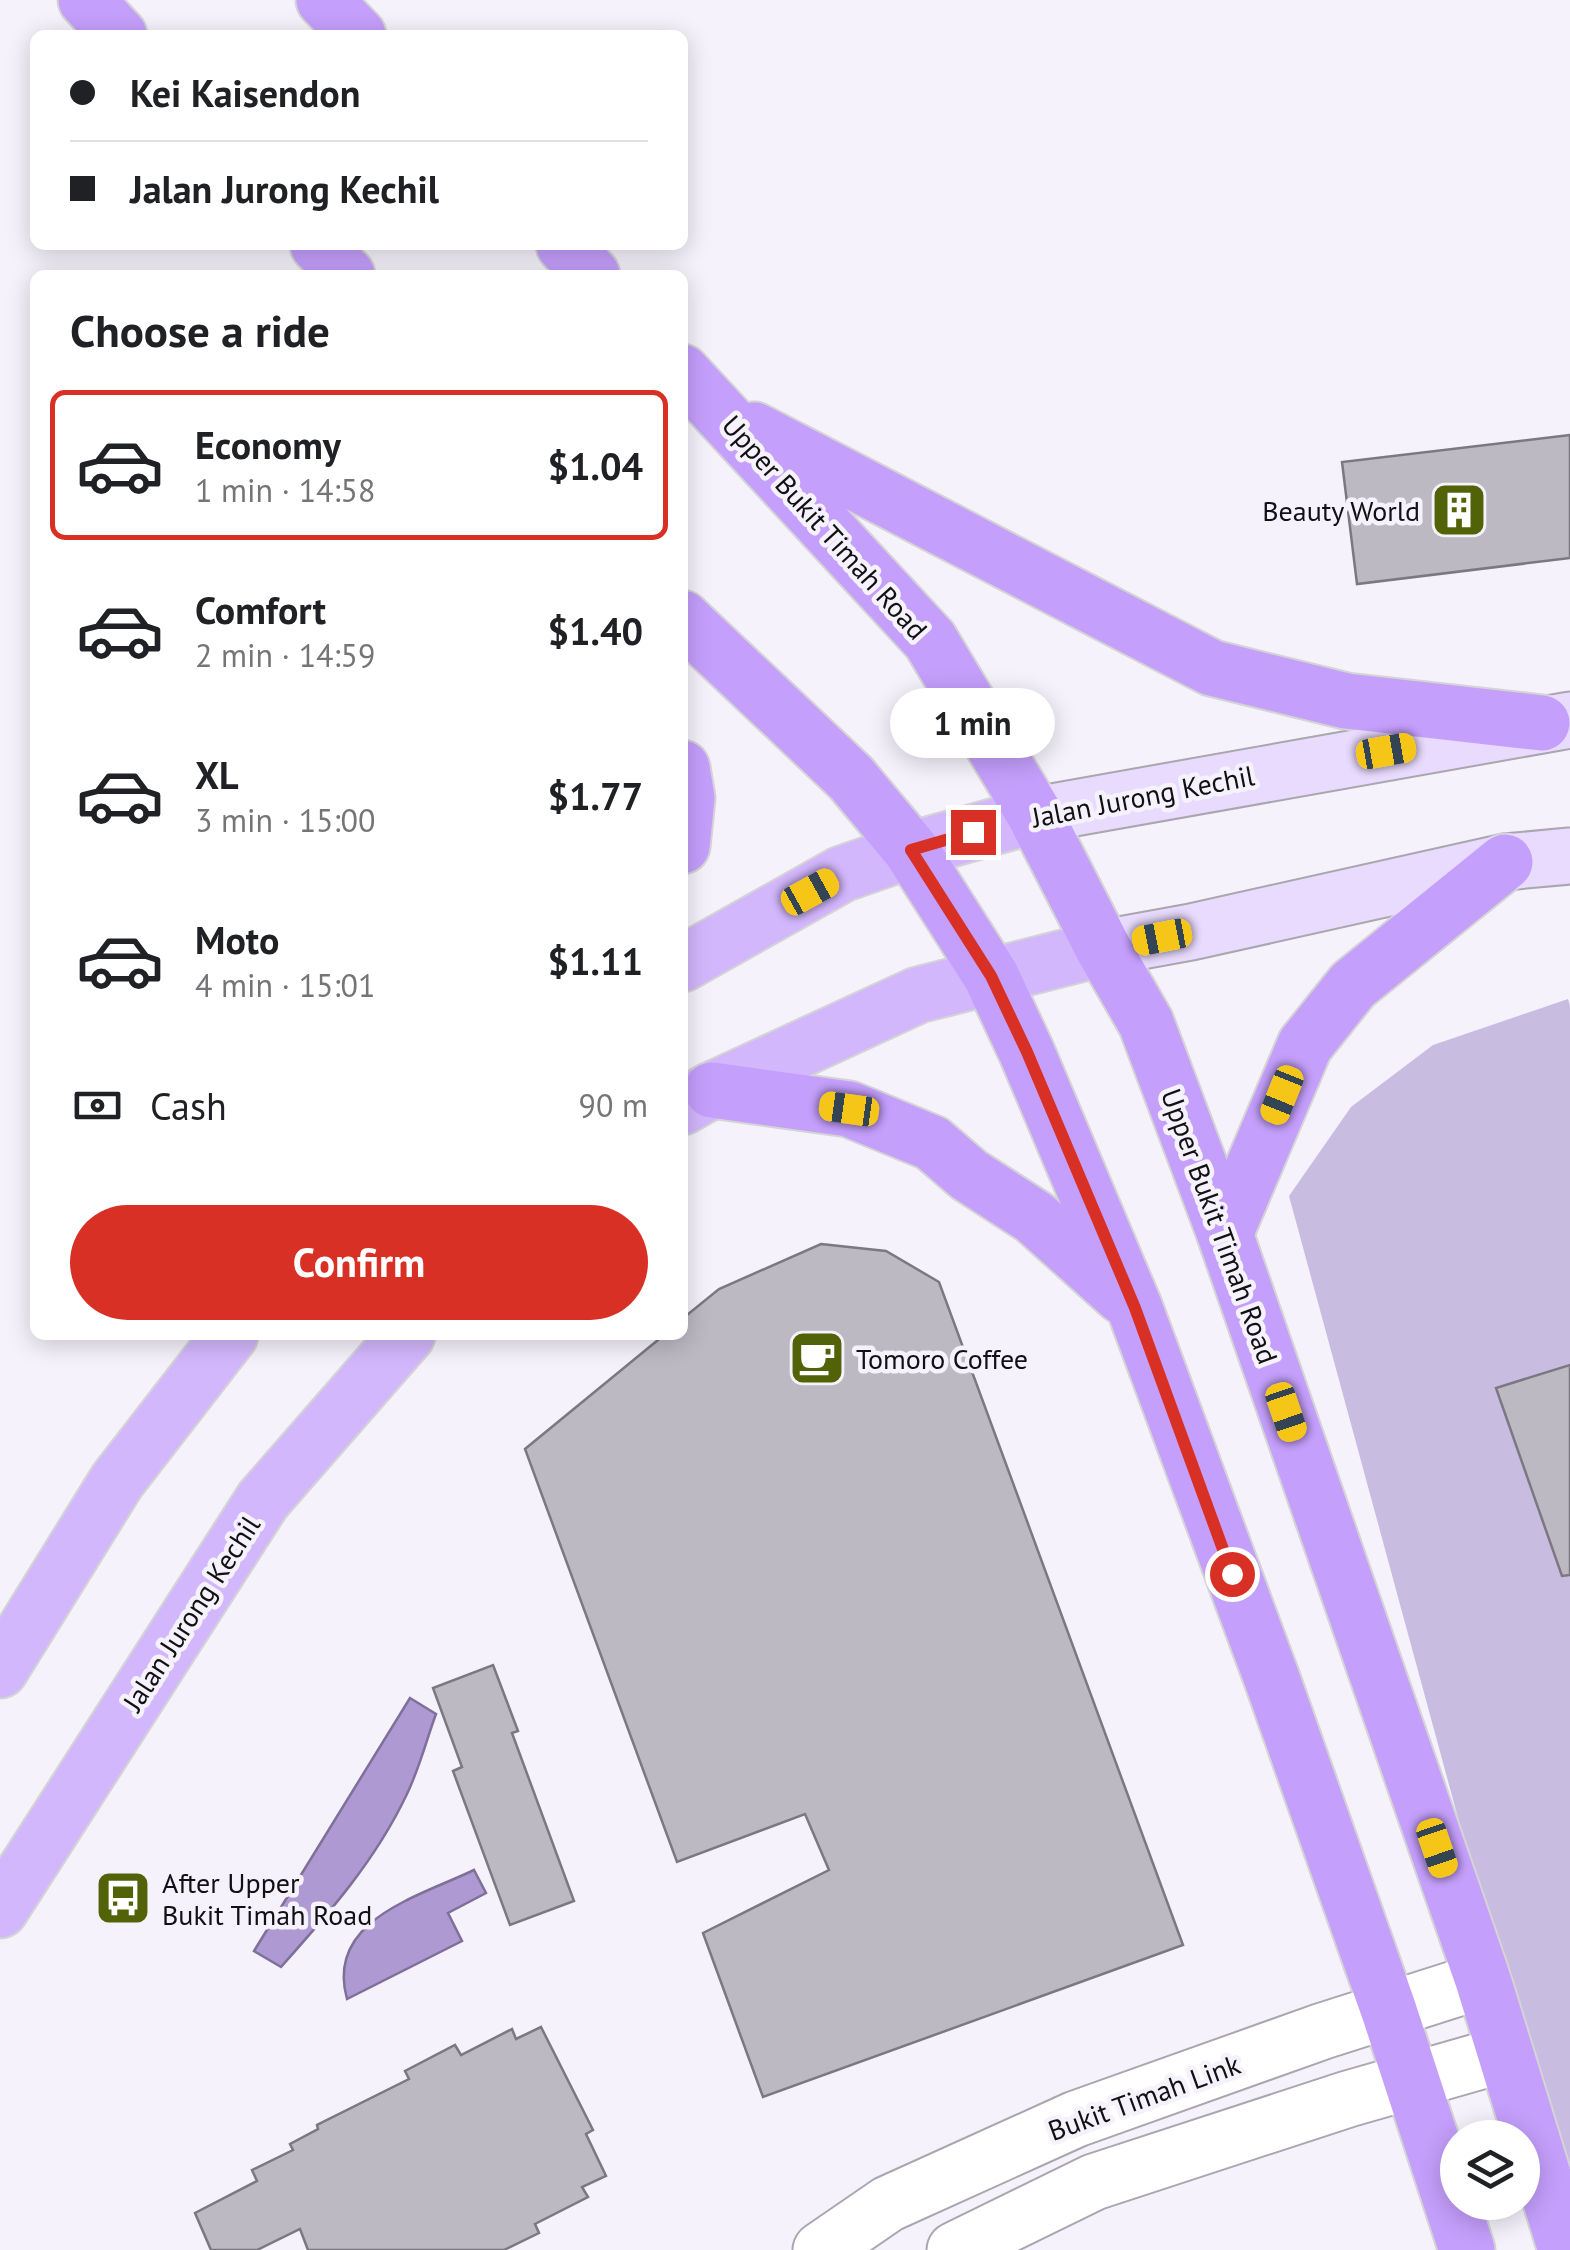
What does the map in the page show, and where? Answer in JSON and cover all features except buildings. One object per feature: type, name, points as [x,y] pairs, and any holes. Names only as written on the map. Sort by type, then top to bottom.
[{"type":"highway","points":[[86,0],[114,30]]},
{"type":"highway","points":[[324,0],[353,30]]},
{"type":"highway","points":[[323,250],[342,270]]},
{"type":"highway","points":[[569,250],[587,270]]},
{"type":"highway","name":"Upper Bukit Timah Road","points":[[688,378],[930,640],[1035,815],[1102,948],[1146,1023],[1225,1234],[1483,1980],[1566,2250]]},
{"type":"highway","points":[[720,412],[1212,668],[1346,701],[1556,722]]},
{"type":"highway","points":[[688,624],[851,778],[911,850],[991,976],[1135,1308],[1272,1679],[1413,2082],[1467,2250]]},
{"type":"highway","points":[[1225,1234],[1305,1046],[1353,986],[1506,862]]},
{"type":"highway","points":[[697,1099],[849,1109],[932,1143],[970,1175],[1034,1217],[1135,1308]]},
{"type":"main road","name":"Jalan Jurong Kechil","points":[[688,961],[842,874],[1035,815],[1556,722]]},
{"type":"main road","points":[[697,1099],[918,994],[1102,948],[1506,862],[1570,856]]},
{"type":"main road","points":[[0,1670],[117,1481],[226,1340]]},
{"type":"main road","name":"Jalan Jurong Kechil","points":[[0,1910],[263,1500],[403,1340]]},
{"type":"street","name":"Bukit Timah Link","points":[[821,2250],[888,2204],[1076,2119],[1483,1980]]},
{"type":"street","points":[[955,2250],[1094,2182],[1348,2098],[1505,2054]]},
{"type":"shaded area","points":[[1568,999],[1570,2230],[1289,1196],[1351,1107],[1433,1045]]},
{"type":"shaded area","points":[[410,1698],[436,1714],[406,1796],[365,1864],[281,1967],[254,1951]]},
{"type":"shaded area","points":[[474,1870],[486,1893],[448,1913],[462,1941],[347,1999],[344,1972],[350,1949],[363,1931],[403,1902]]},
{"type":"place","name":"Beauty World","points":[[1459,510]]},
{"type":"place","name":"Tomoro Coffee","points":[[817,1358]]},
{"type":"place","name":"After Upper Bukit Timah Road","points":[[123,1898]]},
{"type":"route","points":[[973,832],[911,850],[991,976],[1027,1052],[1135,1308],[1232,1574]]}]
